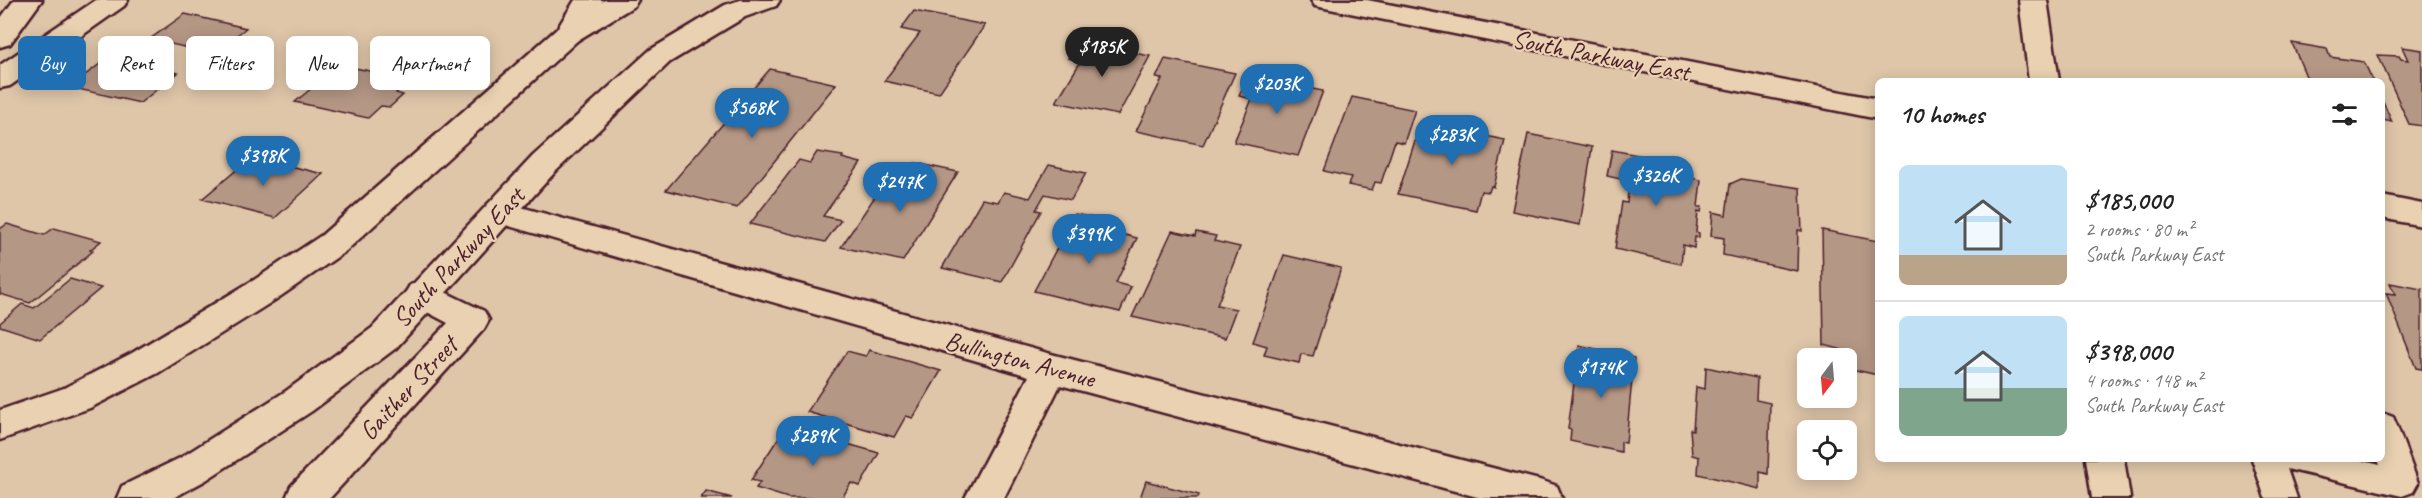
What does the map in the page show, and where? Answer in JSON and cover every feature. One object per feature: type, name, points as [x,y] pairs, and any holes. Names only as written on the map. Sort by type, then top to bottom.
[{"type":"main road","points":[[0,38],[28,0]]},
{"type":"main road","points":[[0,79],[114,0]]},
{"type":"main road","points":[[568,34],[589,0]]},
{"type":"main road","points":[[0,425],[77,398],[145,363],[257,295],[334,243],[568,34],[624,0]]},
{"type":"main road","name":"South Parkway East","points":[[136,498],[193,469],[299,401],[384,338],[422,294],[544,164],[660,56],[735,11],[766,0]]},
{"type":"main road","name":"South Parkway East","points":[[1325,0],[1875,108]]},
{"type":"main road","points":[[2033,0],[2044,78]]},
{"type":"main road","points":[[2385,208],[2422,215]]},
{"type":"main road","name":"Bullington Avenue","points":[[499,212],[1051,368],[1543,498]]},
{"type":"main road","name":"Gaither Street","points":[[304,498],[472,320],[422,294]]},
{"type":"main road","points":[[984,498],[1051,368]]},
{"type":"main road","points":[[2105,462],[2111,498]]},
{"type":"lane","points":[[2309,462],[2402,483],[2385,435]]},
{"type":"lane","points":[[2269,462],[2281,498]]},
{"type":"building","points":[[914,11],[985,25],[939,93],[884,81],[920,33],[901,29]]},
{"type":"building","points":[[185,14],[246,28],[236,36],[186,36],[186,48],[174,45],[174,36],[154,36]]},
{"type":"building","points":[[1078,42],[1150,56],[1118,115],[1056,102],[1081,61],[1068,58]]},
{"type":"building","points":[[2292,43],[2327,49],[2330,57],[2364,62],[2372,78],[2307,78]]},
{"type":"building","points":[[2402,47],[2422,50],[2422,126],[2409,124],[2378,55],[2399,56],[2401,59],[2408,60]]},
{"type":"building","points":[[1165,59],[1235,73],[1203,145],[1136,131],[1162,79],[1156,78]]},
{"type":"building","points":[[98,65],[98,90],[156,90],[140,103],[82,90],[86,90],[86,74]]},
{"type":"building","points":[[358,69],[370,71],[370,90],[399,90],[396,93],[403,95],[390,107],[381,106],[368,118],[295,102],[309,90],[358,90]]},
{"type":"building","points":[[770,69],[836,84],[737,208],[666,190]]},
{"type":"building","points":[[1247,76],[1323,91],[1298,156],[1234,142],[1252,99],[1239,96]]},
{"type":"building","points":[[1352,97],[1415,110],[1404,143],[1395,141],[1381,183],[1375,182],[1372,190],[1348,185],[1351,177],[1324,171]]},
{"type":"building","points":[[2385,107],[2392,122],[2385,121]]},
{"type":"building","points":[[1421,122],[1505,140],[1494,187],[1491,186],[1489,192],[1481,191],[1476,210],[1398,194]]},
{"type":"building","points":[[1528,134],[1592,147],[1580,225],[1512,211]]},
{"type":"building","points":[[1612,150],[1684,164],[1682,176],[1701,180],[1698,207],[1702,207],[1701,212],[1698,211],[1696,232],[1699,233],[1699,238],[1695,237],[1694,248],[1683,245],[1681,264],[1615,249],[1622,202],[1627,203],[1629,181],[1607,176]]},
{"type":"building","points":[[817,152],[843,156],[842,158],[861,163],[823,216],[841,220],[825,242],[750,224],[799,160],[810,163]]},
{"type":"building","points":[[252,157],[323,174],[275,218],[202,199]]},
{"type":"building","points":[[915,163],[958,172],[903,261],[841,247],[888,177],[903,180]]},
{"type":"building","points":[[1049,165],[1086,173],[1071,200],[1045,194],[1036,210],[1041,211],[1002,282],[942,268],[982,199],[998,202],[1004,192],[1030,198]]},
{"type":"building","points":[[1741,179],[1800,188],[1802,231],[1798,230],[1797,271],[1723,255],[1724,238],[1711,236],[1713,212],[1726,215],[1730,184]]},
{"type":"building","points":[[1075,214],[1117,223],[1113,232],[1137,238],[1116,283],[1131,287],[1120,312],[1034,291]]},
{"type":"building","points":[[7,224],[44,235],[54,228],[101,241],[90,250],[93,251],[30,303],[0,294],[0,229]]},
{"type":"building","points":[[1822,230],[1875,240],[1875,374],[1857,370],[1857,348],[1835,348],[1824,345]]},
{"type":"building","points":[[1172,231],[1195,236],[1196,232],[1216,236],[1214,241],[1240,247],[1217,305],[1236,309],[1225,338],[1132,317]]},
{"type":"building","points":[[1284,255],[1341,268],[1313,356],[1301,354],[1299,363],[1264,355],[1267,346],[1253,342]]},
{"type":"building","points":[[70,279],[101,288],[40,339],[0,326],[0,323],[22,304],[34,308]]},
{"type":"building","points":[[2390,283],[2422,289],[2422,369],[2416,368],[2386,293],[2395,294]]},
{"type":"building","points":[[1579,345],[1634,358],[1626,443],[1621,442],[1621,452],[1570,441],[1571,430],[1568,429]]},
{"type":"building","points":[[869,350],[941,371],[913,418],[906,416],[894,437],[807,412],[847,351],[866,356]]},
{"type":"building","points":[[1706,367],[1757,378],[1756,400],[1770,403],[1768,474],[1760,472],[1760,489],[1698,474],[1699,457],[1692,455],[1690,429],[1693,430],[1696,387],[1705,389]]},
{"type":"building","points":[[792,433],[807,437],[809,433],[879,453],[860,486],[851,483],[842,498],[788,498],[756,488],[760,482],[751,480],[781,434],[790,437]]},
{"type":"building","points":[[1146,481],[1199,495],[1198,498],[1140,498]]},
{"type":"building","points":[[706,491],[732,498],[701,498]]}]
